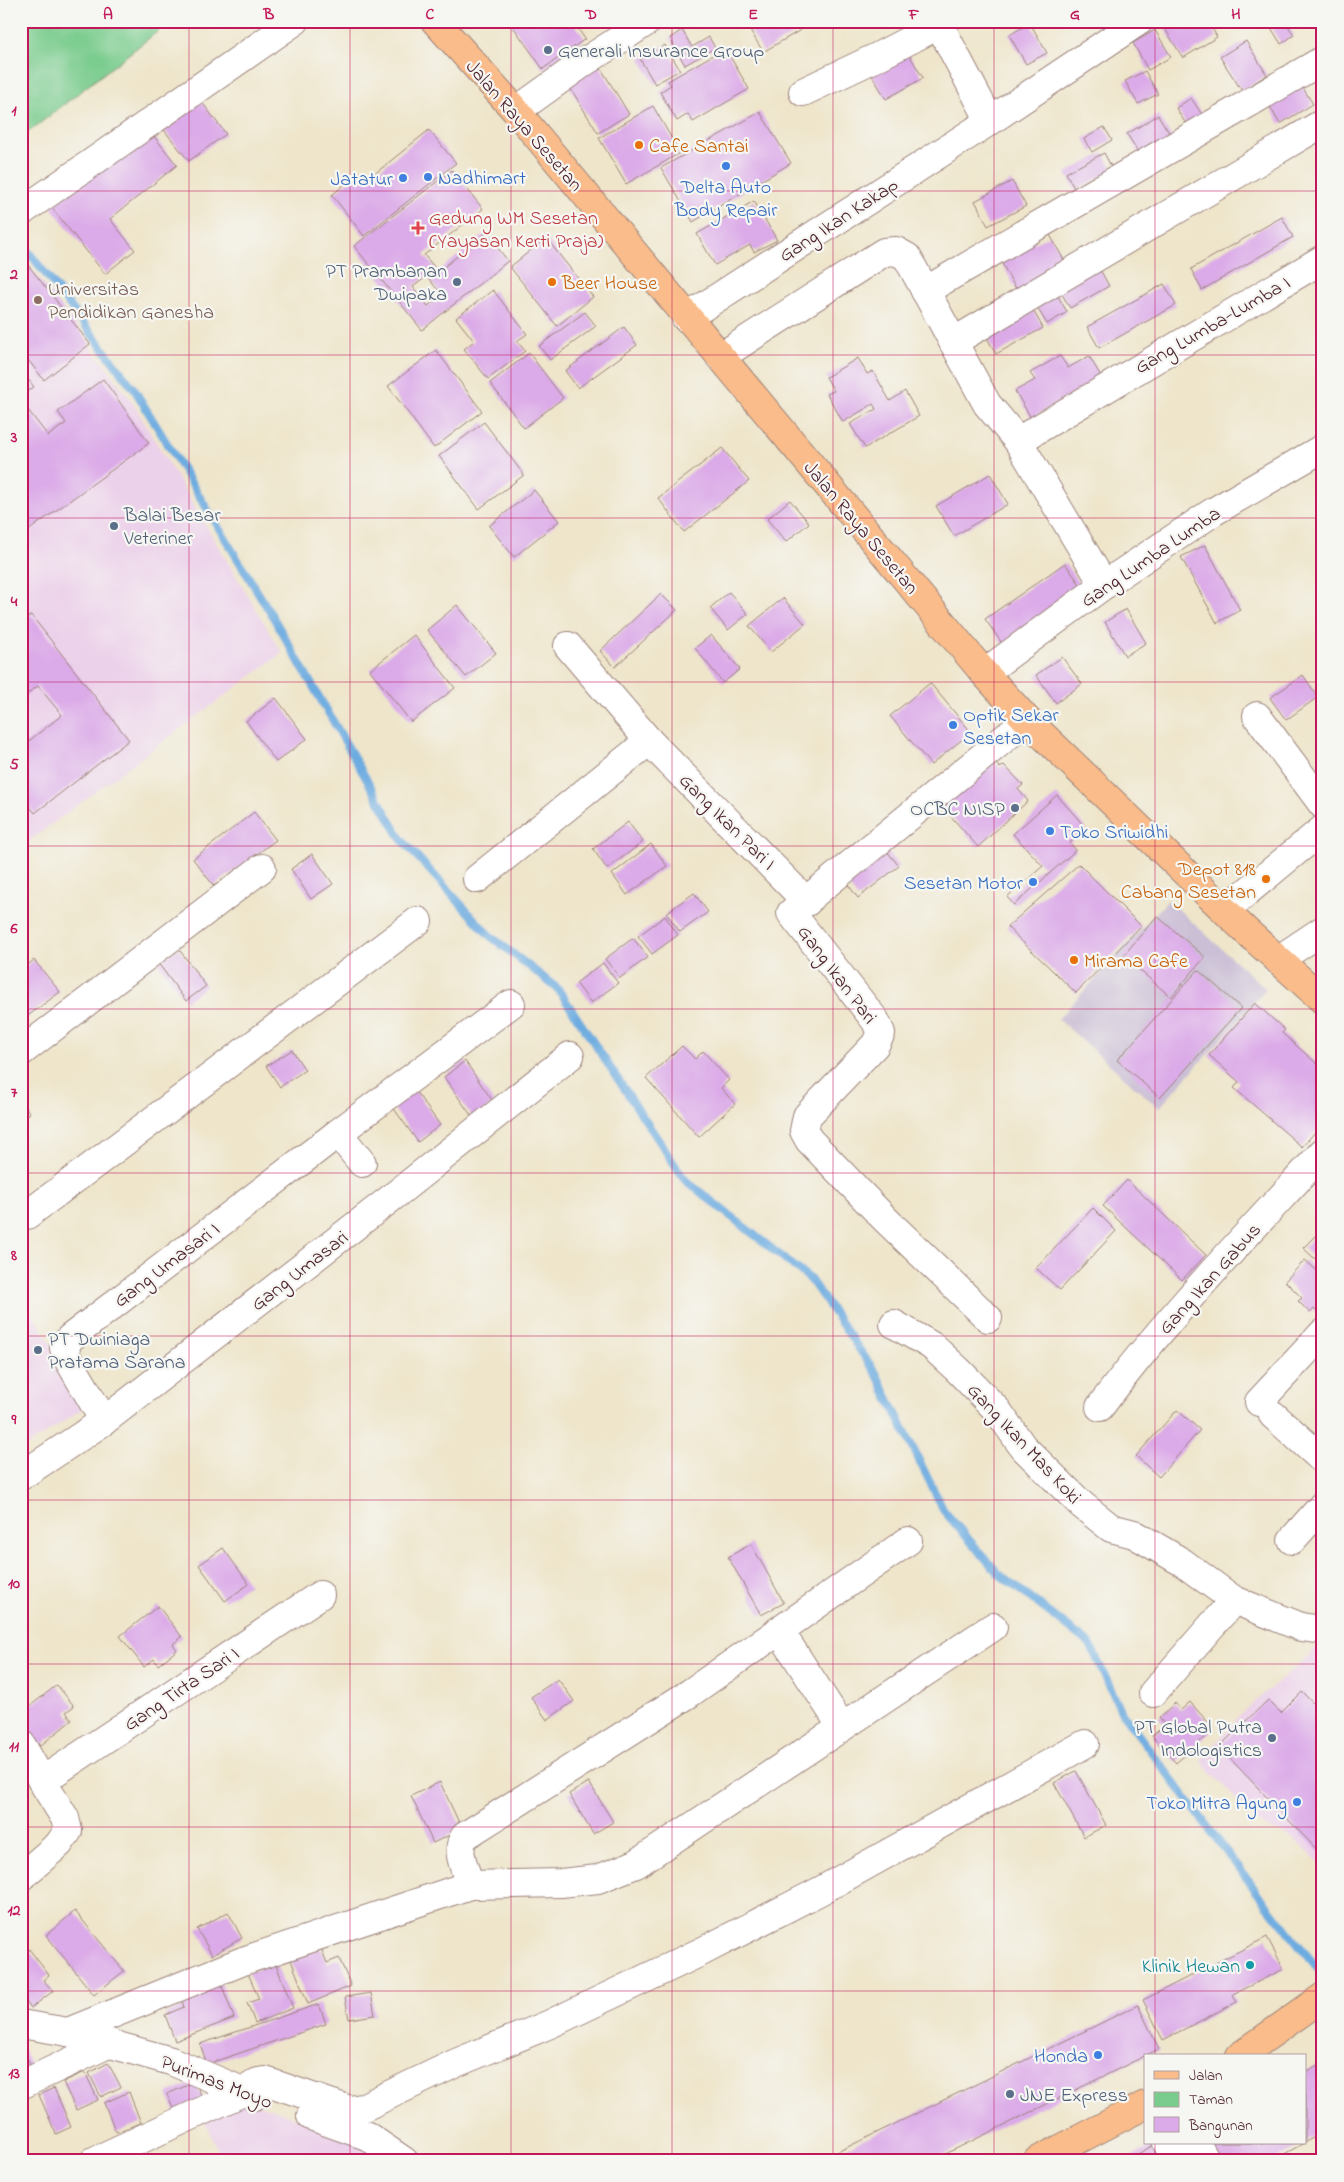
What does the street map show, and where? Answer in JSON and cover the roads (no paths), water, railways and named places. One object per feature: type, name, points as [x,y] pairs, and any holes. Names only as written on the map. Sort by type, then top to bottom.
[{"type":"main road","name":"Jalan Raya Sesetan","points":[[435,21],[516,111],[686,318],[984,674],[1027,720],[1225,910],[1323,1000]]},
{"type":"main road","points":[[1243,2054],[1322,1997]]},
{"type":"main road","points":[[1038,2161],[1144,2106]]},
{"type":"street","points":[[24,210],[295,21]]},
{"type":"street","points":[[516,111],[583,63],[648,21]]},
{"type":"street","name":"Gang Ikan Kakap","points":[[686,318],[990,121],[1139,21]]},
{"type":"street","points":[[803,92],[943,23],[990,121]]},
{"type":"street","points":[[925,291],[1323,60]]},
{"type":"street","points":[[953,342],[1323,123]]},
{"type":"street","points":[[720,358],[884,252],[896,251],[907,257],[987,404],[1018,441],[1104,585]]},
{"type":"street","name":"Gang Lumba-Lumba I","points":[[1018,441],[1128,373],[1323,259]]},
{"type":"street","name":"Gang Lumba Lumba","points":[[984,674],[1104,585],[1213,512],[1323,448]]},
{"type":"street","name":"Gang Ikan Pari I","points":[[568,646],[649,741],[807,902]]},
{"type":"street","points":[[1257,716],[1323,805]]},
{"type":"street","name":"Gang Ikan Pari","points":[[988,1318],[886,1220],[808,1140],[804,1131],[807,1116],[876,1045],[881,1033],[875,1020],[791,914],[1027,720]]},
{"type":"street","points":[[477,878],[649,741]]},
{"type":"street","points":[[1225,910],[1323,829]]},
{"type":"street","points":[[21,1052],[262,868]]},
{"type":"street","points":[[21,1216],[28,1215],[418,921]]},
{"type":"street","points":[[1278,960],[1323,930]]},
{"type":"street","name":"Gang Umasari I","points":[[104,1421],[68,1359],[64,1348],[70,1338],[338,1133],[511,1004]]},
{"type":"street","name":"Gang Umasari","points":[[21,1476],[104,1421],[390,1199],[570,1056]]},
{"type":"street","points":[[338,1133],[362,1163]]},
{"type":"street","name":"Gang Ikan Gabus","points":[[1100,1408],[1127,1372],[1208,1278],[1323,1152]]},
{"type":"street","name":"Gang Ikan Mas Koki","points":[[894,1324],[932,1346],[959,1371],[997,1410],[1023,1446],[1082,1505],[1112,1528],[1134,1534],[1182,1562],[1234,1600],[1301,1627],[1323,1630]]},
{"type":"street","points":[[1323,1333],[1266,1408],[1323,1460]]},
{"type":"street","points":[[1292,1540],[1323,1505]]},
{"type":"street","points":[[470,1885],[460,1849],[460,1842],[465,1836],[690,1693],[908,1540]]},
{"type":"street","name":"Gang Tirta Sari I","points":[[42,1781],[320,1594]]},
{"type":"street","points":[[1153,1693],[1234,1600]]},
{"type":"street","points":[[68,2032],[243,1961],[470,1885],[561,1883],[598,1879],[636,1864],[993,1627]]},
{"type":"street","points":[[780,1630],[842,1728]]},
{"type":"street","points":[[21,1744],[65,1818],[68,1831],[59,1844],[21,1877]]},
{"type":"street","points":[[94,2161],[243,2092],[258,2082],[265,2081],[350,2110],[362,2108],[456,2063],[550,2024],[703,1951],[820,1891],[1085,1744]]},
{"type":"street","name":"Purimas Moyo","points":[[21,2024],[68,2032],[171,2061],[243,2092],[367,2136],[404,2161]]},
{"type":"street","points":[[21,2085],[110,2043]]},
{"type":"street","points":[[1167,2144],[1176,2161]]},
{"type":"street","points":[[1197,2144],[1206,2161]]},
{"type":"waterway","points":[[21,242],[134,389],[273,617],[401,839],[489,935],[558,989],[685,1180],[810,1279],[876,1373],[944,1511],[999,1574],[1090,1644],[1122,1713],[1259,1895],[1323,1975]]},
{"type":"place","name":"Generali Insurance Group","points":[[548,50]]},
{"type":"place","name":"Cafe Santai","points":[[639,145]]},
{"type":"place","name":"Delta Auto Body Repair","points":[[726,166]]},
{"type":"place","name":"Nadhimart","points":[[428,177]]},
{"type":"place","name":"Jatatur","points":[[403,178]]},
{"type":"place","name":"Gedung WM Sesetan (Yayasan Kerti Praja)","points":[[418,228]]},
{"type":"place","name":"PT Prambanan Dwipaka","points":[[457,282]]},
{"type":"place","name":"Beer House","points":[[552,282]]},
{"type":"place","name":"Universitas Pendidikan Ganesha","points":[[38,300]]},
{"type":"place","name":"Balai Besar Veteriner","points":[[114,526]]},
{"type":"place","name":"Optik Sekar Sesetan","points":[[953,725]]},
{"type":"place","name":"OCBC NISP","points":[[1015,808]]},
{"type":"place","name":"Toko Sriwidhi","points":[[1050,831]]},
{"type":"place","name":"Depot 818 Cabang Sesetan","points":[[1266,879]]},
{"type":"place","name":"Sesetan Motor","points":[[1033,882]]},
{"type":"place","name":"Mirama Cafe","points":[[1074,960]]},
{"type":"place","name":"PT Dwiniaga Pratama Sarana","points":[[38,1350]]},
{"type":"place","name":"PT Global Putra Indologistics","points":[[1272,1738]]},
{"type":"place","name":"Toko Mitra Agung","points":[[1297,1802]]},
{"type":"place","name":"Klinik Hewan","points":[[1250,1965]]},
{"type":"place","name":"Honda","points":[[1098,2055]]},
{"type":"place","name":"JNE Express","points":[[1010,2094]]}]
